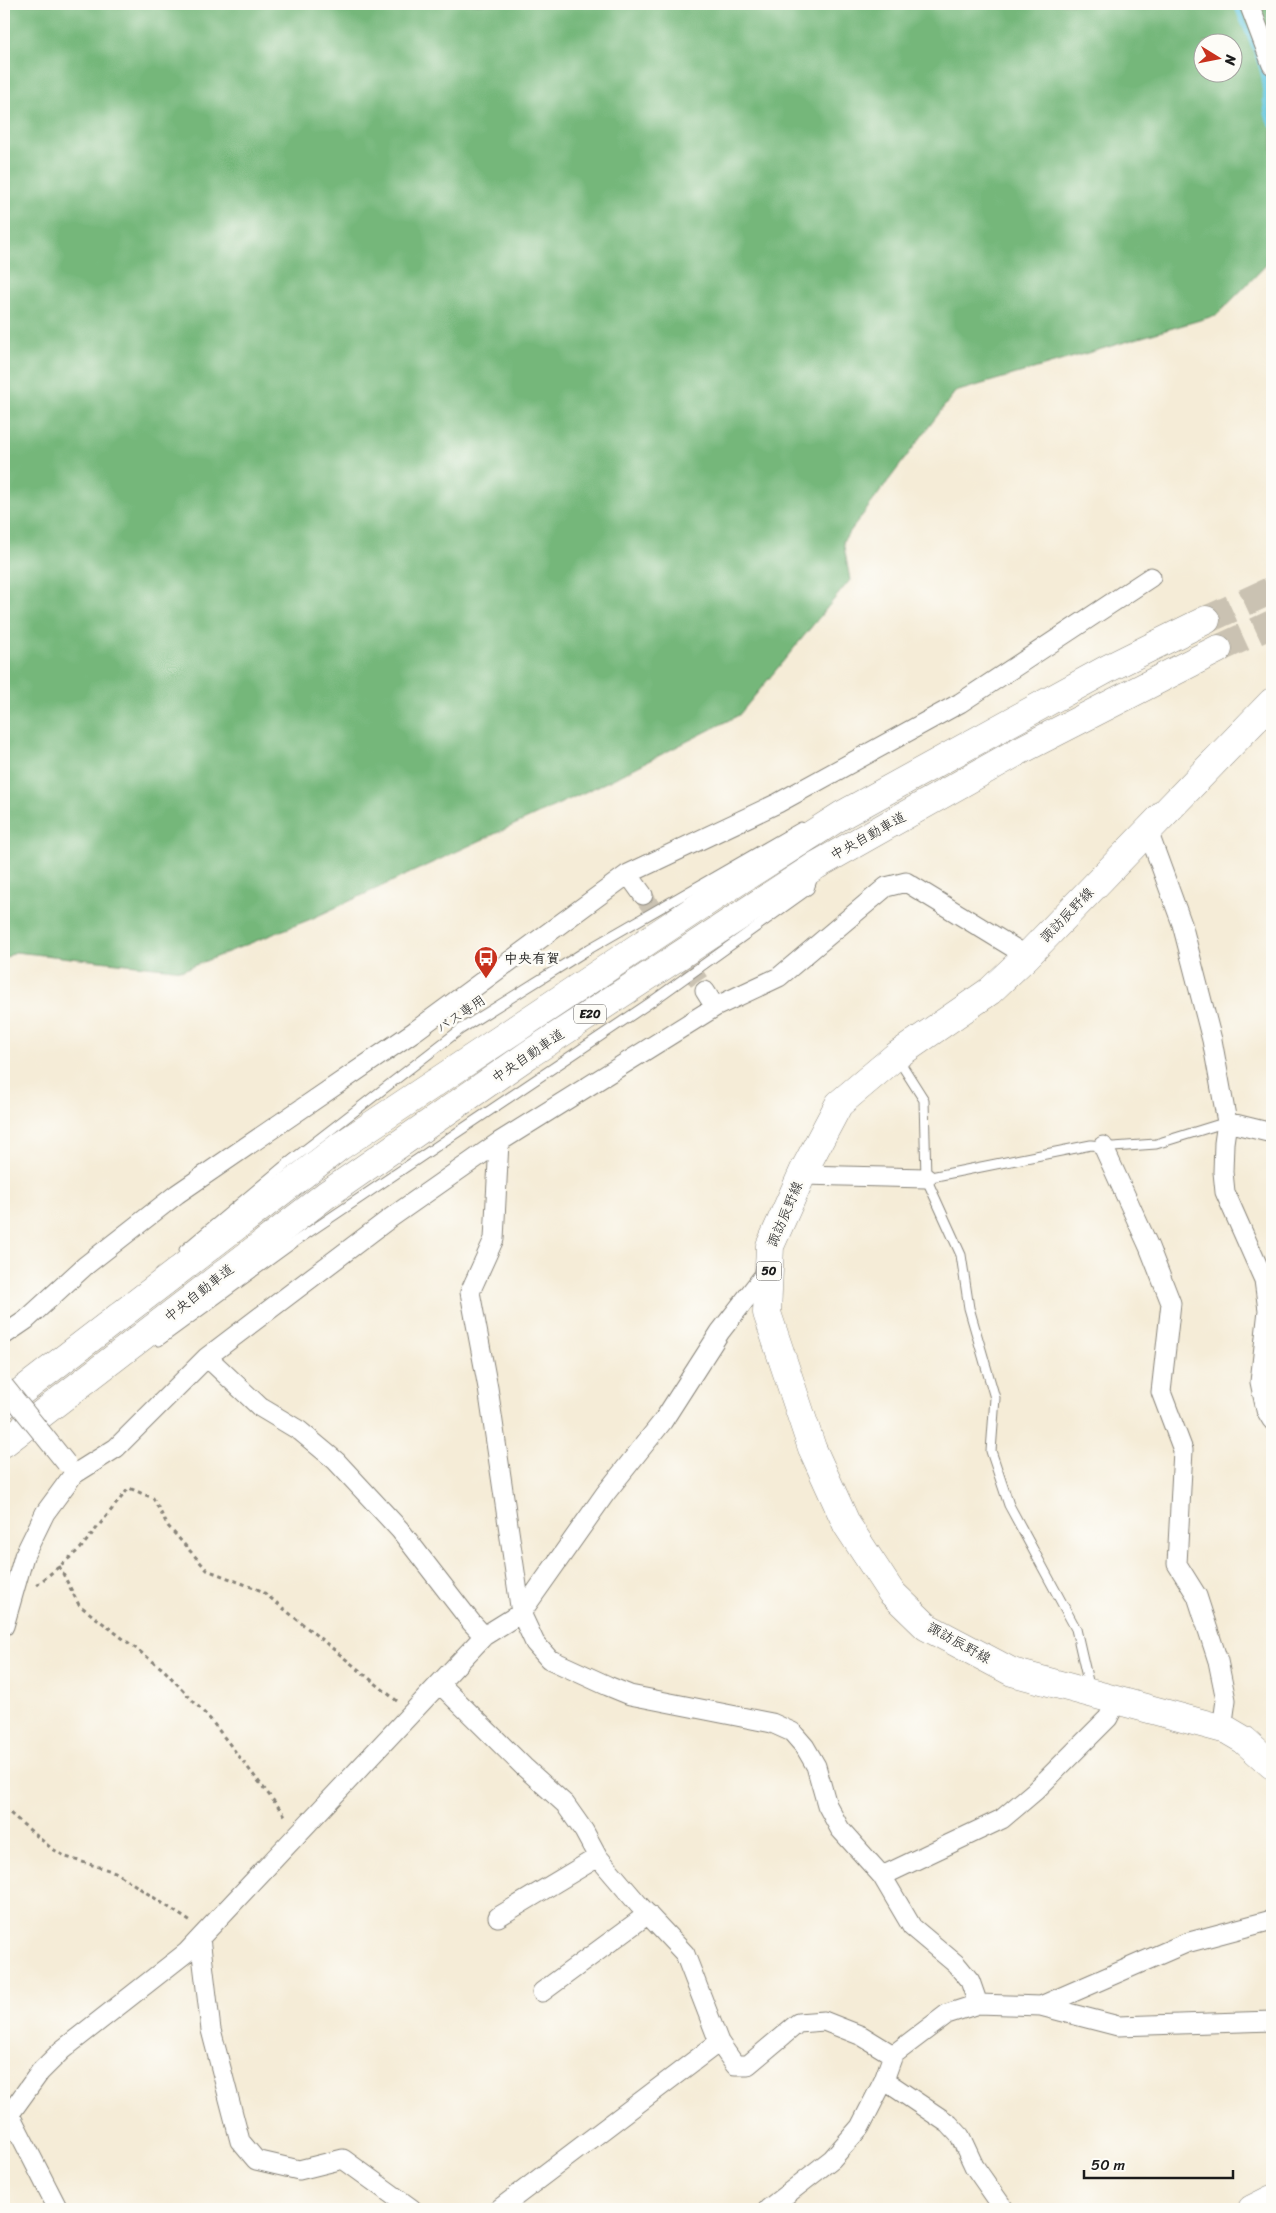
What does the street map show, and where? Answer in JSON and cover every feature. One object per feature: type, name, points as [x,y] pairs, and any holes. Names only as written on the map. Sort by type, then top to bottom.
[{"type":"main road","name":"E20","points":[[4,1405],[340,1146],[538,1012],[842,815],[1109,668],[1206,620]]},
{"type":"main road","name":"中央自動車道","points":[[4,1443],[138,1350],[326,1195],[528,1055],[817,865],[1019,752],[1218,649]]},
{"type":"main road","name":"諏訪辰野線","points":[[1272,702],[1027,956],[990,990],[896,1056],[839,1104],[802,1175],[770,1246],[767,1314],[812,1448],[847,1525],[891,1592],[927,1627],[1012,1672],[1222,1729],[1244,1740],[1272,1765]]},
{"type":"main road","points":[[1252,2209],[1272,2198]]},
{"type":"street","points":[[1249,4],[1272,65]]},
{"type":"street","points":[[4,1335],[26,1320],[85,1266],[177,1194],[415,1031],[628,874],[778,802],[960,703],[1151,577]]},
{"type":"street","points":[[1148,831],[1182,924],[1212,1040],[1228,1122],[1224,1144],[1223,1172],[1225,1192],[1264,1280],[1268,1310],[1260,1382],[1266,1410],[1272,1420]]},
{"type":"street","points":[[628,874],[643,895]]},
{"type":"street","points":[[4,1626],[24,1556],[45,1513],[70,1469],[116,1448],[207,1357],[389,1219],[710,999],[779,977],[886,888],[906,882],[1027,956]]},
{"type":"street","points":[[1228,1122],[1272,1132]]},
{"type":"street","points":[[499,1142],[494,1239],[470,1292],[488,1388],[520,1613],[535,1643],[549,1659],[630,1695],[772,1723],[792,1732],[805,1747],[816,1766],[827,1805],[840,1829],[882,1876],[912,1928],[956,1964],[970,1982],[978,2004]]},
{"type":"street","points":[[1103,1146],[1171,1303],[1161,1392],[1183,1450],[1176,1564],[1197,1596],[1218,1660],[1226,1700],[1222,1729]]},
{"type":"street","points":[[802,1175],[926,1178]]},
{"type":"street","points":[[58,2209],[7,2118],[40,2072],[62,2050],[187,1952],[413,1714],[484,1636],[520,1613],[605,1494],[663,1421],[720,1332],[769,1269]]},
{"type":"street","points":[[207,1357],[260,1407],[300,1431],[336,1461],[400,1530],[484,1636]]},
{"type":"street","points":[[4,1386],[70,1469]]},
{"type":"street","points":[[440,1684],[524,1768],[565,1804],[584,1831],[598,1857],[685,1954],[719,2042],[735,2065],[748,2065],[798,2023],[824,2021],[862,2036],[893,2055]]},
{"type":"street","points":[[882,1876],[1002,1819],[1035,1791],[1108,1718],[1117,1700]]},
{"type":"street","points":[[498,1916],[598,1857]]},
{"type":"street","points":[[542,1992],[648,1914]]},
{"type":"street","points":[[1041,2006],[1186,1943],[1272,1920]]},
{"type":"street","points":[[203,1935],[211,2030],[240,2141],[256,2160],[299,2170],[343,2160],[412,2209]]},
{"type":"street","points":[[768,2209],[832,2159],[860,2127],[884,2080],[893,2055],[941,2017],[978,2004],[1041,2006],[1118,2026],[1272,2021]]},
{"type":"street","points":[[499,2209],[719,2042]]},
{"type":"street","points":[[884,2080],[949,2124],[960,2136],[974,2166],[1004,2209]]},
{"type":"lane","name":"バス専用","points":[[176,1256],[284,1166],[461,1029],[589,949],[796,828],[842,815]]},
{"type":"lane","points":[[896,1056],[924,1100],[926,1178],[962,1255],[969,1308],[995,1398],[991,1451],[1009,1505],[1076,1629],[1091,1692]]},
{"type":"lane","points":[[926,1178],[1090,1145],[1156,1144],[1228,1122]]},
{"type":"lane","points":[[141,1300],[153,1275]]},
{"type":"path","points":[[14,1590],[32,1589],[80,1549],[130,1488],[153,1498],[168,1526],[207,1570],[262,1591],[413,1714]]},
{"type":"path","points":[[59,1566],[79,1605],[164,1670],[210,1719],[299,1835]]},
{"type":"path","points":[[4,1808],[50,1848],[66,1857],[115,1872],[165,1903],[203,1935]]},
{"type":"green space","points":[[4,4],[1272,4],[1272,259],[1217,315],[955,392],[843,541],[850,580],[739,715],[611,780],[311,919],[183,970],[15,952],[4,959]]},
{"type":"waterway","points":[[1236,4],[1260,64],[1264,79],[1267,113],[1272,125]]},
{"type":"tunnel","points":[[1206,620],[1272,590]]},
{"type":"tunnel","points":[[1218,649],[1272,624]]},
{"type":"tunnel","points":[[643,895],[705,991]]},
{"type":"place","name":"中央有賀","points":[[486,979]]}]
